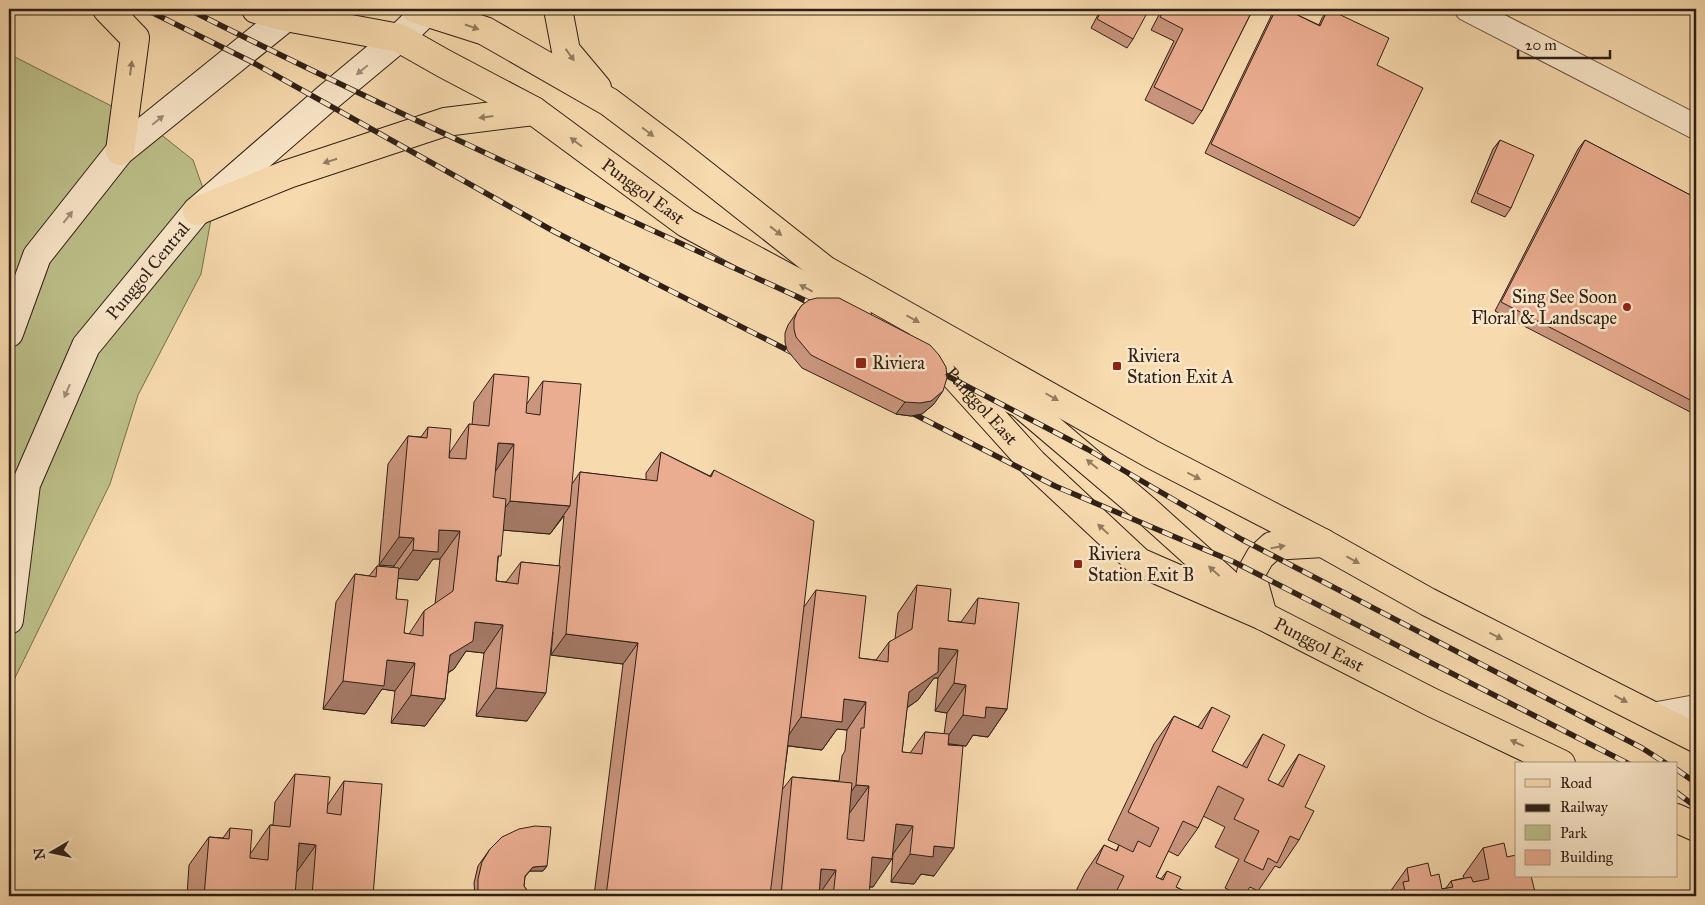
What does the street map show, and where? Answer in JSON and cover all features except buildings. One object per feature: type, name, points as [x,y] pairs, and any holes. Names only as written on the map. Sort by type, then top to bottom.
[{"type":"main road","points":[[107,9],[135,38],[120,151]]},
{"type":"main road","name":"Punggol East","points":[[256,9],[291,13],[399,38],[443,64],[534,111],[686,223],[941,361],[1033,463],[1139,562],[1263,616],[1431,702],[1557,762]]},
{"type":"main road","points":[[558,9],[566,51],[609,102]]},
{"type":"main road","name":"Punggol East","points":[[424,10],[485,31],[609,102],[825,270],[1153,455],[1323,543],[1428,602],[1696,738]]},
{"type":"main road","name":"Punggol Central","points":[[9,620],[26,484],[86,346],[197,211],[399,38],[424,10]]},
{"type":"main road","points":[[9,333],[37,256],[120,151],[291,13]]},
{"type":"main road","points":[[197,211],[288,174],[445,122],[534,111]]},
{"type":"main road","points":[[941,361],[1021,404],[1146,510],[1263,616]]},
{"type":"main road","points":[[1263,616],[1251,573],[1260,557],[1272,546],[1323,543]]},
{"type":"main road","points":[[1678,819],[1696,827]]},
{"type":"street","points":[[1467,9],[1696,128]]},
{"type":"street","points":[[1652,715],[1696,706]]},
{"type":"green space","points":[[9,54],[149,125],[193,160],[212,214],[201,274],[138,395],[110,484],[9,690]]},
{"type":"railway","points":[[145,9],[252,62],[555,232],[799,356]]},
{"type":"railway","points":[[188,9],[568,192],[819,307]]},
{"type":"railway","points":[[936,370],[1087,449],[1241,539],[1642,748],[1664,762]]},
{"type":"railway","points":[[904,409],[1055,486],[1234,562],[1625,762]]},
{"type":"railway","points":[[1678,770],[1696,783]]},
{"type":"railway","points":[[1678,794],[1696,807]]},
{"type":"place","name":"Sing See Soon Floral & Landscape","points":[[1627,307]]},
{"type":"place","name":"Riviera","points":[[861,363]]},
{"type":"place","name":"Riviera Station Exit A","points":[[1117,366]]},
{"type":"place","name":"Riviera Station Exit B","points":[[1078,564]]}]
